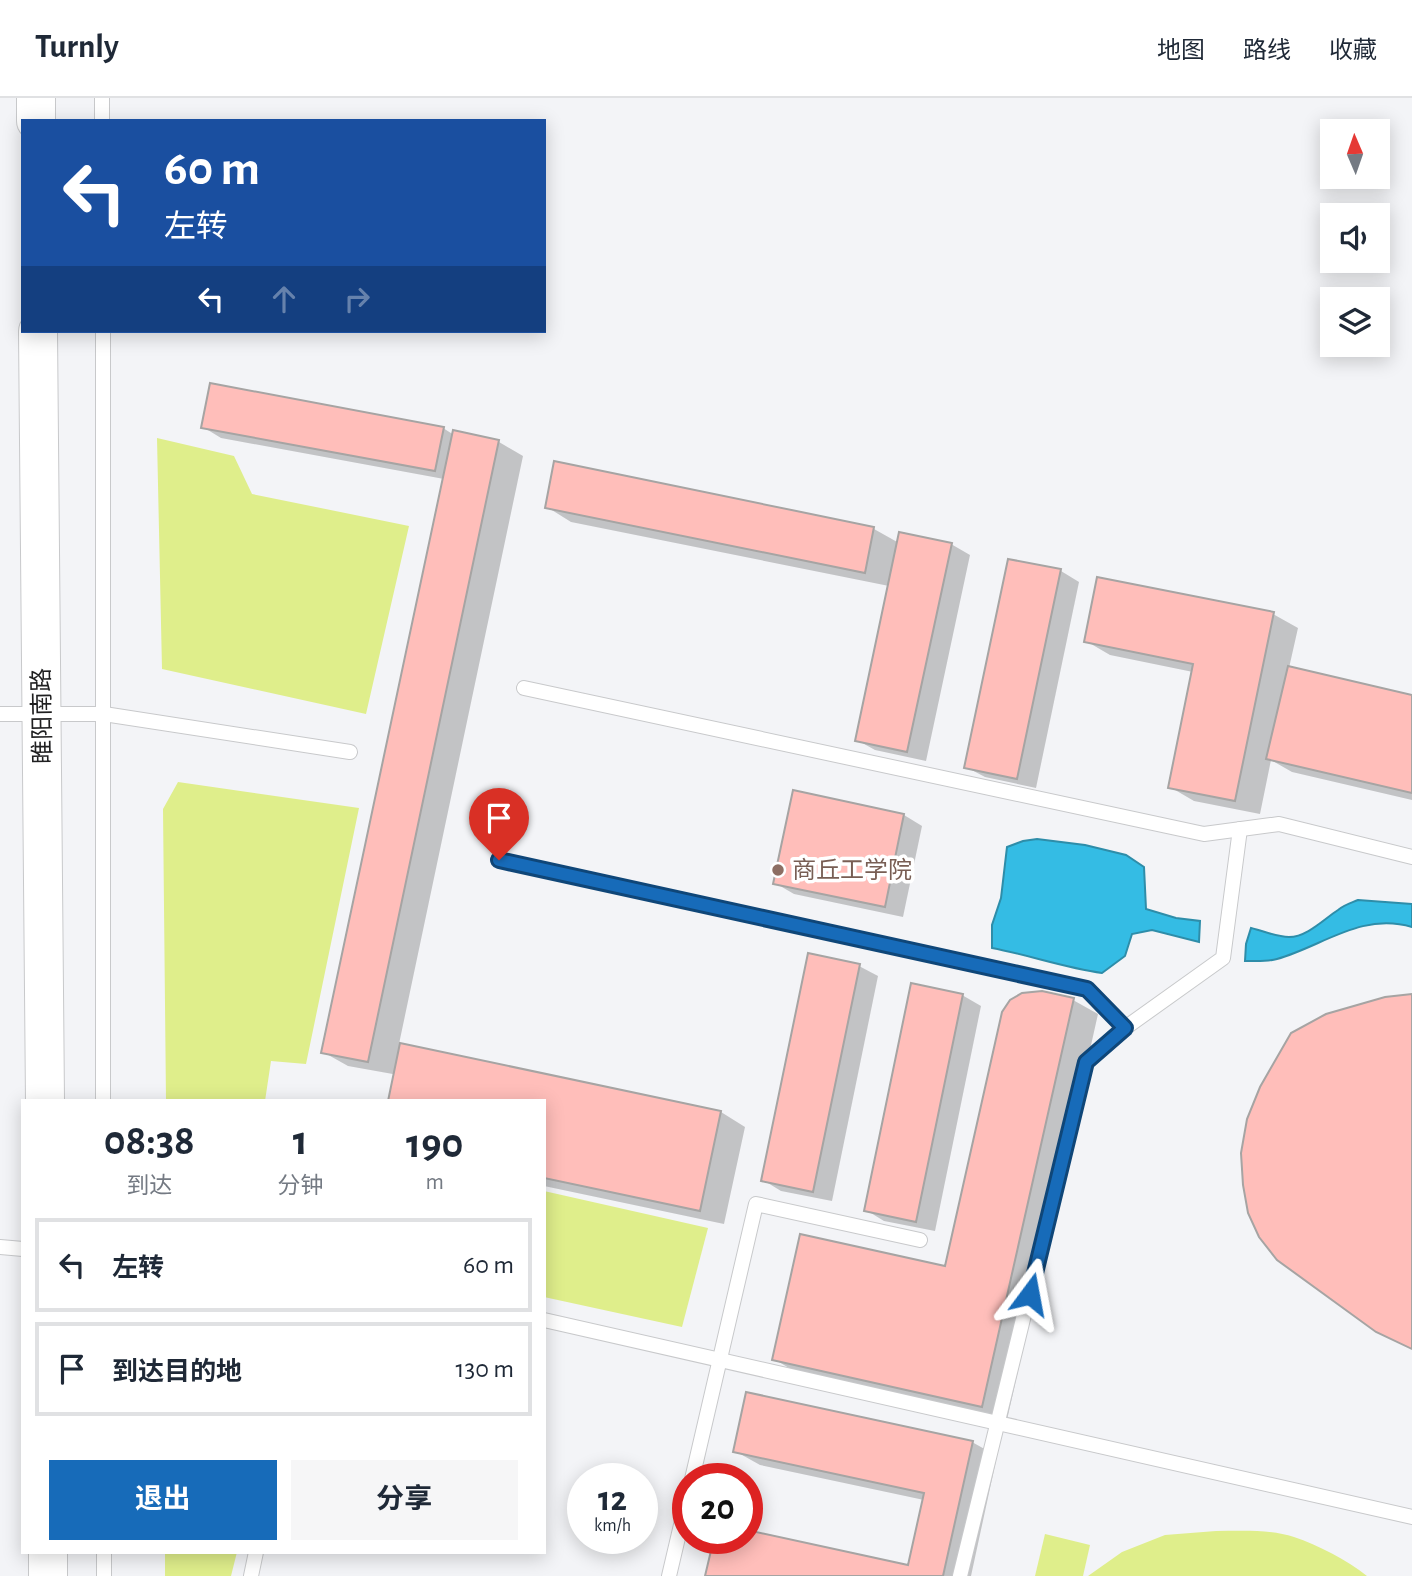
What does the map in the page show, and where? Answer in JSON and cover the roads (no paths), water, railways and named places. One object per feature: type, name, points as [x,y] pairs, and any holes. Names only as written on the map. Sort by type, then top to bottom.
[{"type":"main road","points":[[36,98],[36,119]]},
{"type":"main road","name":"睢阳南路","points":[[38,333],[45,1099]]},
{"type":"main road","points":[[48,1554],[48,1576]]},
{"type":"lane","points":[[102,98],[102,119]]},
{"type":"lane","points":[[103,333],[103,1099]]},
{"type":"lane","points":[[524,688],[1204,834],[1279,824],[1412,857]]},
{"type":"lane","points":[[0,713],[104,714],[350,752]]},
{"type":"lane","points":[[960,1576],[1086,1062],[1125,1028],[1223,958],[1240,830]]},
{"type":"lane","points":[[499,860],[1087,989],[1125,1028]]},
{"type":"lane","points":[[696,1463],[756,1204],[920,1240]]},
{"type":"lane","points":[[0,1247],[21,1249]]},
{"type":"lane","points":[[546,1320],[1412,1517]]},
{"type":"lane","points":[[104,1554],[104,1576]]},
{"type":"lane","points":[[251,1576],[256,1554]]},
{"type":"lane","points":[[669,1576],[674,1554]]},
{"type":"water","points":[[1037,839],[1085,845],[1126,855],[1144,867],[1146,909],[1176,918],[1200,921],[1199,942],[1152,930],[1132,934],[1125,956],[1102,973],[992,948],[992,925],[1001,898],[1007,847]]},
{"type":"water","points":[[1358,900],[1412,904],[1412,927],[1376,924],[1359,927],[1277,959],[1245,961],[1251,928],[1279,936],[1296,936],[1309,931],[1343,907]]},
{"type":"place","name":"商丘工学院","points":[[778,870]]}]
